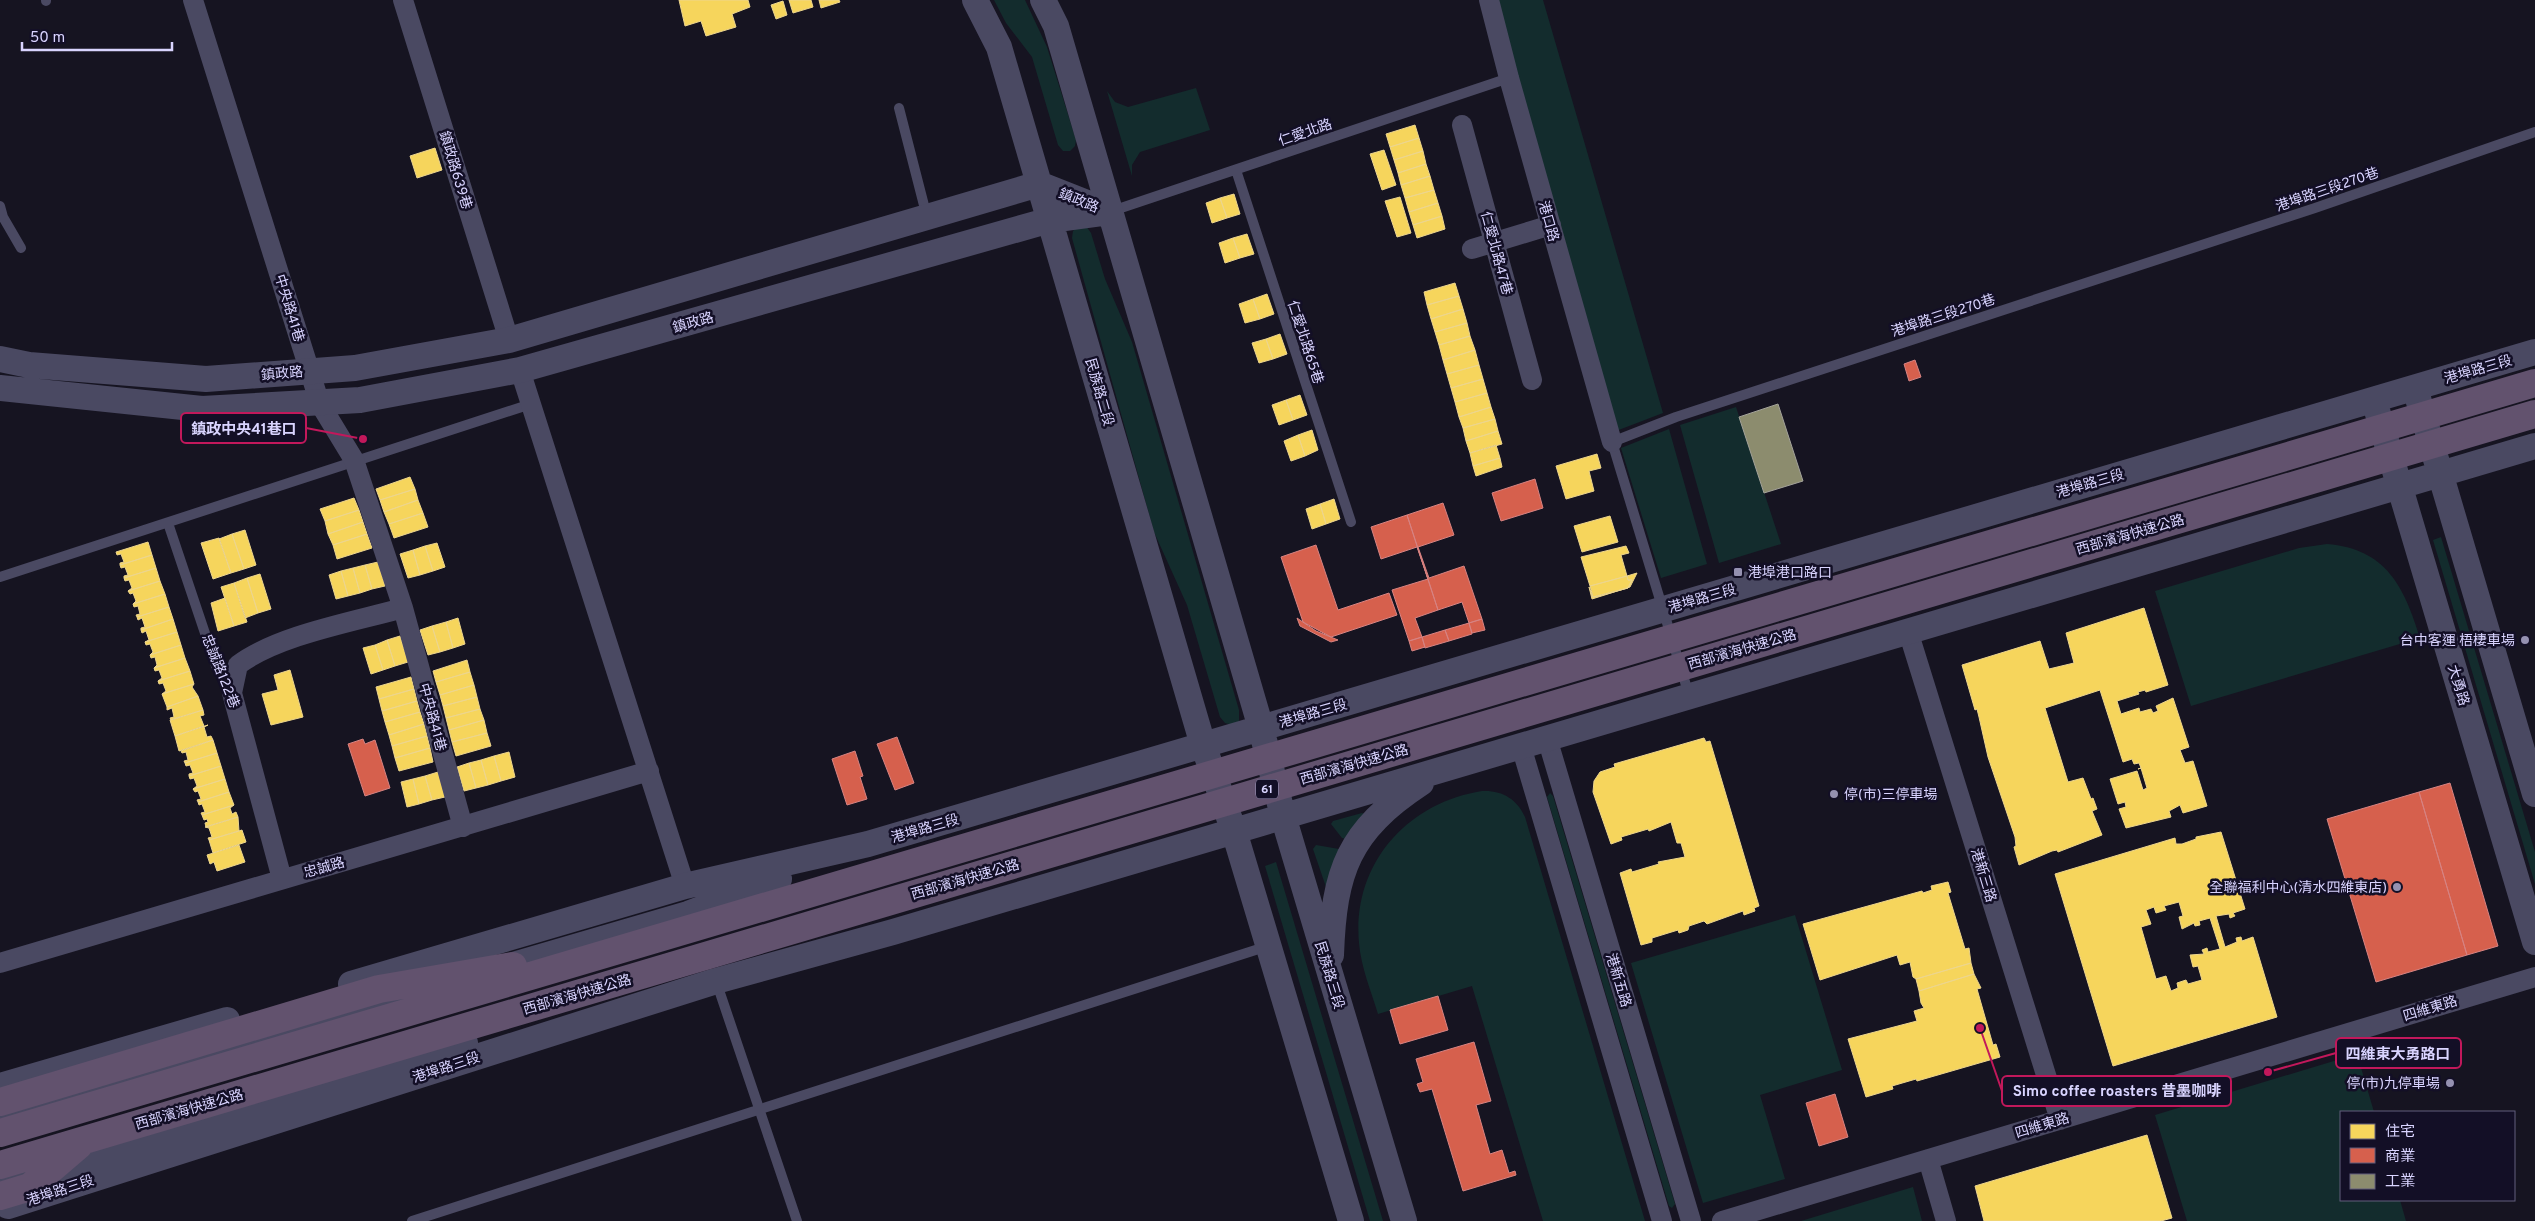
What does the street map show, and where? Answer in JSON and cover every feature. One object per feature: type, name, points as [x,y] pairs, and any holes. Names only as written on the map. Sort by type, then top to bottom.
[{"type":"highway","name":"61","points":[[0,1133],[2535,383]]},
{"type":"highway","name":"西部濱海快速公路","points":[[0,1164],[2535,414]]},
{"type":"highway","points":[[0,1102],[379,989],[645,942]]},
{"type":"highway","points":[[0,1196],[30,1187],[86,1139]]},
{"type":"street","name":"中央路41巷","points":[[193,0],[320,404],[354,460],[403,608],[463,827]]},
{"type":"street","name":"鎮政路639巷","points":[[403,0],[509,340]]},
{"type":"street","name":"民族路二段","points":[[975,0],[999,47],[1203,745],[1234,831]]},
{"type":"street","points":[[1043,0],[1056,26],[1261,728]]},
{"type":"street","name":"港口路","points":[[1489,0],[1509,78],[1612,442]]},
{"type":"street","name":"仁愛北路47巷","points":[[1462,125],[1532,380]]},
{"type":"street","name":"鎮政路","points":[[0,358],[29,365],[206,379],[355,368],[509,340],[1039,184],[1110,212]]},
{"type":"street","name":"鎮政路","points":[[0,388],[202,408],[320,404],[360,400],[520,370],[1050,220],[1110,212]]},
{"type":"street","points":[[1472,250],[1551,225]]},
{"type":"street","name":"港埠路三段","points":[[0,1086],[685,886],[868,844],[2535,352]]},
{"type":"street","points":[[520,370],[685,886]]},
{"type":"street","points":[[2414,388],[2535,794]]},
{"type":"street","name":"大勇路","points":[[2374,399],[2535,942]]},
{"type":"street","name":"港埠路三段","points":[[0,1209],[716,982],[893,932],[2535,446]]},
{"type":"street","points":[[232,693],[238,665],[254,653],[276,644],[403,608]]},
{"type":"street","name":"港新三路","points":[[1908,631],[2060,1120]]},
{"type":"street","name":"忠誠路122巷","points":[[232,693],[282,879]]},
{"type":"street","name":"民族路三段","points":[[1261,728],[1283,816],[1404,1221]]},
{"type":"street","name":"港新五路","points":[[1547,738],[1691,1221]]},
{"type":"street","name":"港新五路","points":[[1521,746],[1662,1221]]},
{"type":"street","points":[[1330,976],[1335,897],[1343,869],[1352,850],[1368,826],[1385,808],[1441,770]]},
{"type":"street","name":"忠誠路","points":[[0,963],[649,771]]},
{"type":"street","points":[[1234,831],[1350,1221]]},
{"type":"street","name":"港埠路三段","points":[[0,1117],[688,914],[868,844]]},
{"type":"street","name":"港埠路三段","points":[[0,1180],[706,971],[893,932]]},
{"type":"street","name":"四維東路","points":[[1722,1221],[2535,977]]},
{"type":"street","points":[[1928,1159],[1946,1221]]},
{"type":"lane","name":"仁愛北路","points":[[1110,212],[1509,78]]},
{"type":"lane","points":[[899,108],[927,218]]},
{"type":"lane","name":"港埠路三段270巷","points":[[1612,442],[1676,416],[2305,212],[2535,132]]},
{"type":"lane","name":"仁愛北路65巷","points":[[1236,170],[1351,522]]},
{"type":"lane","points":[[0,206],[3,216],[21,248]]},
{"type":"lane","points":[[0,577],[354,460],[531,404]]},
{"type":"lane","points":[[1612,442],[1689,696]]},
{"type":"lane","name":"忠誠路122巷","points":[[168,523],[216,666],[232,693]]},
{"type":"lane","points":[[412,1221],[1269,946]]},
{"type":"lane","points":[[716,982],[797,1221]]},
{"type":"green space","points":[[994,0],[1025,0],[1047,47],[1076,140],[1075,146],[1070,151],[1063,151],[1058,145],[1032,57],[1006,23]]},
{"type":"green space","points":[[1497,0],[1543,0],[1663,413],[1616,431]]},
{"type":"green space","points":[[1196,88],[1210,130],[1140,152],[1132,165],[1132,176],[1107,91],[1115,102],[1128,107]]},
{"type":"green space","points":[[1079,225],[1086,226],[1091,233],[1105,279],[1132,342],[1239,710],[1239,721],[1232,725],[1225,723],[1220,717],[1187,605],[1154,532],[1072,238],[1073,231]]},
{"type":"green space","points":[[1736,407],[1781,544],[1719,563],[1680,425]]},
{"type":"green space","points":[[1669,429],[1707,564],[1661,578],[1621,448]]},
{"type":"green space","points":[[2441,537],[2535,852],[2535,884],[2433,540]]},
{"type":"green space","points":[[2327,544],[2347,547],[2364,553],[2390,573],[2407,602],[2420,638],[2191,706],[2155,591],[2299,548]]},
{"type":"green space","points":[[1482,791],[1496,792],[1508,797],[1518,805],[1525,817],[1645,1221],[1543,1221],[1472,986],[1378,1014],[1364,970],[1359,943],[1359,915],[1365,888],[1375,864],[1389,842],[1408,824],[1430,809],[1455,798]]},
{"type":"green space","points":[[1550,793],[1553,796],[1675,1204],[1672,1208],[1669,1206],[1547,797]]},
{"type":"green space","points":[[1364,814],[1346,839],[1342,838],[1331,824],[1333,821]]},
{"type":"green space","points":[[1316,845],[1339,849],[1326,887],[1313,849]]},
{"type":"green space","points":[[1276,862],[1383,1221],[1370,1221],[1265,866]]},
{"type":"green space","points":[[1795,915],[1842,1070],[1760,1095],[1785,1179],[1703,1203],[1631,963]]},
{"type":"green space","points":[[2357,1054],[2374,1111],[2340,1111],[2340,1201],[2400,1201],[2406,1221],[2187,1221],[2155,1115]]},
{"type":"green space","points":[[1913,1187],[1922,1221],[1801,1221]]},
{"type":"building: 住宅","points":[[679,0],[748,0],[750,7],[732,14],[736,27],[706,36],[701,21],[685,26]]},
{"type":"building: 住宅","points":[[789,0],[811,0],[813,7],[793,13]]},
{"type":"building: 住宅","points":[[819,0],[839,0],[840,2],[821,8]]},
{"type":"building: 住宅","points":[[783,1],[787,15],[776,19],[771,5]]},
{"type":"building: 住宅","points":[[1415,125],[1419,138],[1390,147],[1386,134]]},
{"type":"building: 住宅","points":[[1419,138],[1423,151],[1394,160],[1390,147]]},
{"type":"building: 住宅","points":[[435,148],[442,170],[417,178],[410,156]]},
{"type":"building: 住宅","points":[[1384,150],[1396,185],[1382,190],[1370,154]]},
{"type":"building: 住宅","points":[[1423,151],[1426,164],[1398,173],[1394,160]]},
{"type":"building: 住宅","points":[[1426,164],[1430,176],[1401,185],[1398,173]]},
{"type":"building: 住宅","points":[[1430,176],[1434,190],[1405,198],[1401,185]]},
{"type":"building: 住宅","points":[[1434,190],[1438,203],[1409,212],[1405,198]]},
{"type":"building: 住宅","points":[[1234,194],[1240,214],[1227,218],[1220,198]]},
{"type":"building: 住宅","points":[[1400,197],[1411,233],[1397,237],[1385,201]]},
{"type":"building: 住宅","points":[[1220,198],[1227,218],[1212,223],[1206,203]]},
{"type":"building: 住宅","points":[[1438,203],[1442,216],[1413,225],[1409,212]]},
{"type":"building: 住宅","points":[[1442,216],[1445,229],[1417,238],[1413,225]]},
{"type":"building: 住宅","points":[[1247,234],[1254,254],[1240,258],[1233,238]]},
{"type":"building: 住宅","points":[[1233,238],[1240,258],[1225,263],[1219,243]]},
{"type":"building: 住宅","points":[[1455,283],[1459,296],[1427,305],[1424,292]]},
{"type":"building: 住宅","points":[[1267,294],[1274,314],[1260,319],[1253,299]]},
{"type":"building: 住宅","points":[[1459,296],[1463,309],[1431,319],[1427,305]]},
{"type":"building: 住宅","points":[[1253,299],[1260,319],[1245,323],[1239,304]]},
{"type":"building: 住宅","points":[[1463,309],[1467,323],[1435,332],[1431,319]]},
{"type":"building: 住宅","points":[[1467,323],[1470,336],[1439,345],[1435,332]]},
{"type":"building: 住宅","points":[[1280,334],[1287,354],[1273,359],[1266,339]]},
{"type":"building: 住宅","points":[[1470,336],[1475,350],[1443,360],[1439,345]]},
{"type":"building: 住宅","points":[[1266,339],[1273,359],[1259,363],[1252,343]]},
{"type":"building: 住宅","points":[[1475,350],[1479,365],[1447,374],[1443,360]]},
{"type":"building: 住宅","points":[[1479,365],[1483,379],[1451,388],[1447,374]]},
{"type":"building: 住宅","points":[[1483,379],[1487,393],[1455,402],[1451,388]]},
{"type":"building: 住宅","points":[[1487,393],[1491,407],[1459,417],[1455,402]]},
{"type":"building: 住宅","points":[[1300,395],[1307,415],[1293,420],[1286,400]]},
{"type":"building: 住宅","points":[[1286,400],[1293,420],[1279,425],[1272,405]]},
{"type":"building: 住宅","points":[[1491,407],[1495,419],[1463,428],[1459,417]]},
{"type":"building: 住宅","points":[[1495,419],[1498,431],[1466,441],[1463,428]]},
{"type":"building: 住宅","points":[[1312,430],[1318,450],[1305,456],[1298,435]]},
{"type":"building: 住宅","points":[[1498,431],[1502,444],[1470,453],[1466,441]]},
{"type":"building: 住宅","points":[[1298,435],[1305,456],[1291,461],[1284,441]]},
{"type":"building: 住宅","points":[[1496,445],[1500,458],[1473,466],[1470,453]]},
{"type":"building: 住宅","points":[[1597,454],[1601,468],[1589,471],[1594,491],[1566,499],[1556,466]]},
{"type":"building: 住宅","points":[[1500,458],[1502,467],[1476,476],[1473,466]]},
{"type":"building: 住宅","points":[[410,477],[415,489],[380,500],[376,489]]},
{"type":"building: 住宅","points":[[415,489],[418,500],[384,512],[380,500]]},
{"type":"building: 住宅","points":[[354,498],[359,510],[325,521],[320,509]]},
{"type":"building: 住宅","points":[[1334,499],[1340,519],[1326,524],[1320,504]]},
{"type":"building: 住宅","points":[[418,500],[423,513],[389,524],[384,512]]},
{"type":"building: 住宅","points":[[1320,504],[1326,524],[1312,529],[1306,509]]},
{"type":"building: 住宅","points":[[359,510],[363,522],[328,534],[325,521]]},
{"type":"building: 住宅","points":[[423,513],[428,527],[394,538],[389,524]]},
{"type":"building: 住宅","points":[[1610,516],[1618,542],[1582,552],[1574,526]]},
{"type":"building: 住宅","points":[[363,522],[367,534],[333,545],[328,534]]},
{"type":"building: 住宅","points":[[245,530],[256,565],[244,569],[232,534]]},
{"type":"building: 住宅","points":[[232,534],[244,569],[231,573],[219,539]]},
{"type":"building: 住宅","points":[[367,534],[372,548],[337,559],[333,545]]},
{"type":"building: 住宅","points":[[219,538],[231,573],[213,579],[201,543]]},
{"type":"building: 住宅","points":[[148,542],[152,555],[120,565],[120,563],[124,562],[121,554],[117,555],[116,552]]},
{"type":"building: 住宅","points":[[437,543],[445,567],[433,571],[425,546]]},
{"type":"building: 住宅","points":[[425,546],[433,571],[420,575],[413,550]]},
{"type":"building: 住宅","points":[[1626,546],[1629,553],[1621,555],[1627,576],[1590,586],[1581,557]]},
{"type":"building: 住宅","points":[[413,550],[420,575],[408,578],[400,554]]},
{"type":"building: 住宅","points":[[152,555],[156,568],[124,578],[124,576],[128,575],[125,567],[121,568],[120,565]]},
{"type":"building: 住宅","points":[[378,562],[385,586],[372,589],[365,565]]},
{"type":"building: 住宅","points":[[365,565],[372,589],[360,593],[353,568]]},
{"type":"building: 住宅","points":[[156,568],[160,581],[128,591],[132,588],[129,580],[125,581],[124,578]]},
{"type":"building: 住宅","points":[[353,568],[360,593],[348,596],[341,571]]},
{"type":"building: 住宅","points":[[341,571],[348,596],[336,599],[329,575]]},
{"type":"building: 住宅","points":[[1637,573],[1630,587],[1628,588],[1632,580],[1628,580],[1627,576]]},
{"type":"building: 住宅","points":[[260,574],[271,609],[258,613],[247,578]]},
{"type":"building: 住宅","points":[[1627,576],[1628,580],[1632,580],[1628,588],[1593,597],[1590,586]]},
{"type":"building: 住宅","points":[[247,578],[258,613],[245,618],[234,583]]},
{"type":"building: 住宅","points":[[160,581],[165,594],[133,604],[136,601],[133,593],[130,594],[128,591]]},
{"type":"building: 住宅","points":[[234,583],[247,622],[234,626],[221,587]]},
{"type":"building: 住宅","points":[[1589,587],[1593,597],[1618,591],[1592,599]]},
{"type":"building: 住宅","points":[[165,594],[169,607],[137,617],[136,615],[140,614],[138,606],[134,607],[133,604]]},
{"type":"building: 住宅","points":[[225,598],[234,626],[218,631],[211,603]]},
{"type":"building: 住宅","points":[[169,607],[173,619],[141,630],[141,628],[145,627],[142,618],[138,620],[137,617]]},
{"type":"building: 住宅","points":[[2144,608],[2168,685],[2146,692],[2145,690],[2138,692],[2139,694],[2117,701],[2121,714],[2139,708],[2140,712],[2151,709],[2153,713],[2158,711],[2156,706],[2173,698],[2189,747],[2180,750],[2185,763],[2193,761],[2207,806],[2183,813],[2180,805],[2169,811],[2171,817],[2126,828],[2119,809],[2126,807],[2125,802],[2118,804],[2110,779],[2137,771],[2143,790],[2147,788],[2139,763],[2134,764],[2132,759],[2123,762],[2100,690],[2045,708],[2068,782],[2083,778],[2097,809],[2092,811],[2102,835],[2058,852],[2057,850],[2052,851],[2019,865],[2014,847],[2016,846],[2015,837],[1988,757],[1977,709],[1975,710],[1962,665],[2040,641],[2049,669],[2074,663],[2066,633]]},
{"type":"building: 住宅","points":[[458,618],[465,644],[453,648],[446,622]]},
{"type":"building: 住宅","points":[[173,619],[177,632],[145,642],[149,640],[146,631],[142,633],[141,630]]},
{"type":"building: 住宅","points":[[446,622],[453,648],[440,652],[432,626]]},
{"type":"building: 住宅","points":[[432,626],[440,652],[428,655],[420,630]]},
{"type":"building: 住宅","points":[[177,632],[181,645],[150,655],[153,652],[150,644],[146,645],[145,642]]},
{"type":"building: 住宅","points":[[400,636],[408,662],[395,666],[387,640]]},
{"type":"building: 住宅","points":[[387,640],[395,666],[383,670],[375,645]]},
{"type":"building: 住宅","points":[[181,645],[185,658],[154,668],[157,665],[155,657],[151,658],[150,655]]},
{"type":"building: 住宅","points":[[375,645],[383,670],[371,674],[363,648]]},
{"type":"building: 住宅","points":[[185,658],[190,671],[158,681],[162,678],[159,670],[155,671],[154,668]]},
{"type":"building: 住宅","points":[[467,660],[470,672],[436,682],[433,671]]},
{"type":"building: 住宅","points":[[290,670],[303,717],[271,725],[262,694],[278,690],[274,675]]},
{"type":"building: 住宅","points":[[190,671],[194,684],[162,694],[166,691],[163,683],[159,684],[158,681]]},
{"type":"building: 住宅","points":[[470,672],[474,685],[440,695],[436,682]]},
{"type":"building: 住宅","points":[[411,677],[414,689],[379,699],[376,687]]},
{"type":"building: 住宅","points":[[194,684],[192,687],[198,696],[167,707],[162,694]]},
{"type":"building: 住宅","points":[[474,685],[477,697],[443,706],[440,695]]},
{"type":"building: 住宅","points":[[414,689],[417,701],[382,711],[379,699]]},
{"type":"building: 住宅","points":[[198,696],[203,710],[171,720],[170,718],[174,717],[172,708],[167,710],[167,707]]},
{"type":"building: 住宅","points":[[477,697],[480,709],[446,718],[443,706]]},
{"type":"building: 住宅","points":[[417,701],[420,712],[385,722],[382,711]]},
{"type":"building: 住宅","points":[[480,709],[484,720],[449,730],[446,718]]},
{"type":"building: 住宅","points":[[203,710],[204,715],[200,716],[204,726],[175,736],[170,720]]},
{"type":"building: 住宅","points":[[420,712],[424,724],[389,735],[385,722]]},
{"type":"building: 住宅","points":[[484,720],[487,733],[452,742],[449,730]]},
{"type":"building: 住宅","points":[[424,724],[427,736],[392,746],[389,735]]},
{"type":"building: 住宅","points":[[208,725],[204,727],[207,737],[211,736],[213,740],[179,751],[175,736]]},
{"type":"building: 住宅","points":[[487,733],[491,746],[456,756],[452,742]]},
{"type":"building: 住宅","points":[[427,736],[430,748],[395,758],[392,746]]},
{"type":"building: 住宅","points":[[1704,738],[1706,742],[1710,741],[1759,906],[1754,908],[1755,911],[1744,915],[1743,911],[1707,924],[1704,921],[1689,926],[1688,930],[1679,933],[1678,930],[1652,938],[1652,942],[1641,945],[1620,873],[1631,869],[1632,872],[1659,864],[1658,862],[1685,857],[1681,843],[1677,843],[1671,822],[1649,831],[1648,829],[1621,837],[1622,840],[1611,844],[1593,792],[1594,781],[1600,772],[1615,767],[1614,764]]},
{"type":"building: 住宅","points":[[213,740],[217,753],[185,763],[184,761],[188,760],[186,752],[182,753],[181,751]]},
{"type":"building: 住宅","points":[[430,748],[433,762],[399,771],[395,758]]},
{"type":"building: 住宅","points":[[509,752],[515,777],[501,781],[494,756]]},
{"type":"building: 住宅","points":[[217,753],[221,766],[189,776],[189,774],[193,773],[190,765],[186,766],[185,763]]},
{"type":"building: 住宅","points":[[494,756],[501,781],[488,785],[481,760]]},
{"type":"building: 住宅","points":[[481,760],[488,785],[476,788],[469,763]]},
{"type":"building: 住宅","points":[[469,763],[476,788],[464,791],[457,767]]},
{"type":"building: 住宅","points":[[221,766],[225,779],[193,789],[197,786],[194,778],[190,779],[189,776]]},
{"type":"building: 住宅","points":[[438,772],[445,797],[432,800],[425,776]]},
{"type":"building: 住宅","points":[[425,776],[432,800],[419,804],[413,779]]},
{"type":"building: 住宅","points":[[225,779],[229,792],[198,802],[197,800],[201,799],[198,791],[195,792],[193,789]]},
{"type":"building: 住宅","points":[[413,779],[419,804],[407,807],[401,782]]},
{"type":"building: 住宅","points":[[229,792],[234,805],[202,815],[201,813],[205,812],[202,804],[199,805],[198,802]]},
{"type":"building: 住宅","points":[[234,805],[230,808],[232,814],[236,812],[238,817],[206,827],[207,819],[204,820],[202,815]]},
{"type":"building: 住宅","points":[[238,817],[239,831],[209,840],[208,838],[212,837],[209,828],[205,827]]},
{"type":"building: 住宅","points":[[242,830],[246,842],[213,853],[209,840]]},
{"type":"building: 住宅","points":[[2221,832],[2245,909],[2233,913],[2235,916],[2230,918],[2229,914],[2216,916],[2225,947],[2237,942],[2236,938],[2241,937],[2242,941],[2253,937],[2277,1017],[2113,1066],[2055,874],[2175,838],[2176,844],[2182,844],[2196,839],[2196,837]],"holes":[[[2179,902],[2183,916],[2179,917],[2182,929],[2194,923],[2195,926],[2200,925],[2199,921],[2210,918],[2220,949],[2208,952],[2207,948],[2202,950],[2204,954],[2190,955],[2193,967],[2198,966],[2202,980],[2188,984],[2186,980],[2177,983],[2178,988],[2171,991],[2166,976],[2156,979],[2141,927],[2151,924],[2146,910],[2154,907],[2156,913],[2166,910],[2164,906]]]},
{"type":"building: 住宅","points":[[239,845],[245,862],[217,871],[214,862],[210,864],[207,855]]},
{"type":"building: 住宅","points":[[1948,882],[1951,892],[1948,893],[1965,949],[1969,948],[1971,963],[1916,979],[1913,977],[1910,962],[1900,965],[1897,955],[1820,980],[1803,924],[1922,891],[1923,893],[1932,890],[1931,886]]},
{"type":"building: 住宅","points":[[1971,963],[1974,974],[1919,991],[1916,979]]},
{"type":"building: 住宅","points":[[1974,974],[1981,988],[1977,989],[1993,1045],[1996,1044],[2000,1057],[1917,1081],[1916,1079],[1892,1086],[1893,1089],[1866,1097],[1848,1039],[1917,1021],[1914,1011],[1924,1008],[1919,991]]},
{"type":"building: 住宅","points":[[2147,1135],[2172,1218],[2161,1221],[1984,1221],[1975,1186]]},
{"type":"building: 商業","points":[[1915,360],[1921,377],[1909,381],[1904,364]]},
{"type":"building: 商業","points":[[1535,479],[1543,508],[1501,521],[1492,493]]},
{"type":"building: 商業","points":[[1443,503],[1454,535],[1418,547],[1429,578],[1464,566],[1482,619],[1469,623],[1462,602],[1438,610],[1407,515]]},
{"type":"building: 商業","points":[[1407,515],[1426,572],[1417,547],[1381,559],[1371,527]]},
{"type":"building: 商業","points":[[1316,545],[1338,610],[1389,593],[1397,615],[1331,637],[1303,622],[1281,557]]},
{"type":"building: 商業","points":[[1428,579],[1438,610],[1415,618],[1422,637],[1409,641],[1392,590]]},
{"type":"building: 商業","points":[[1297,618],[1316,631],[1338,640],[1331,642],[1300,626]]},
{"type":"building: 商業","points":[[1482,619],[1485,630],[1472,633],[1469,623]]},
{"type":"building: 商業","points":[[1469,623],[1472,634],[1449,641],[1445,630]]},
{"type":"building: 商業","points":[[1445,630],[1449,641],[1425,648],[1422,637]]},
{"type":"building: 商業","points":[[1422,637],[1425,647],[1412,651],[1409,641]]},
{"type":"building: 商業","points":[[897,737],[914,783],[895,790],[877,744]]},
{"type":"building: 商業","points":[[363,739],[365,744],[375,740],[390,788],[365,796],[348,744]]},
{"type":"building: 商業","points":[[855,751],[863,776],[860,777],[867,799],[847,805],[832,759]]},
{"type":"building: 商業","points":[[2450,783],[2498,946],[2467,955],[2419,792]]},
{"type":"building: 商業","name":"全聯福利中心(清水四維東店)","points":[[2419,792],[2467,955],[2376,982],[2327,819]]},
{"type":"building: 商業","points":[[1438,996],[1448,1030],[1400,1044],[1390,1010]]},
{"type":"building: 商業","points":[[1474,1042],[1491,1101],[1476,1105],[1490,1154],[1502,1150],[1509,1173],[1515,1171],[1516,1175],[1463,1191],[1432,1089],[1420,1092],[1417,1084],[1423,1082],[1416,1059]]},
{"type":"building: 商業","points":[[1835,1094],[1848,1137],[1819,1146],[1806,1103]]},
{"type":"building: 工業","points":[[1778,404],[1803,481],[1764,493],[1739,417]]},
{"type":"place","name":"鎮政中央41巷口","points":[[363,439]]},
{"type":"place","name":"港埠港口路口","points":[[1738,572]]},
{"type":"place","name":"台中客運 梧棲車場","points":[[2525,640]]},
{"type":"place","name":"停(市)三停車場","points":[[1834,794]]},
{"type":"place","name":"全聯福利中心(清水四維東店)","points":[[2397,887]]},
{"type":"place","name":"Simo coffee roasters 昔墨咖啡","points":[[1980,1028]]},
{"type":"place","name":"四維東大勇路口","points":[[2268,1072]]},
{"type":"place","name":"停(市)九停車場","points":[[2450,1083]]}]
